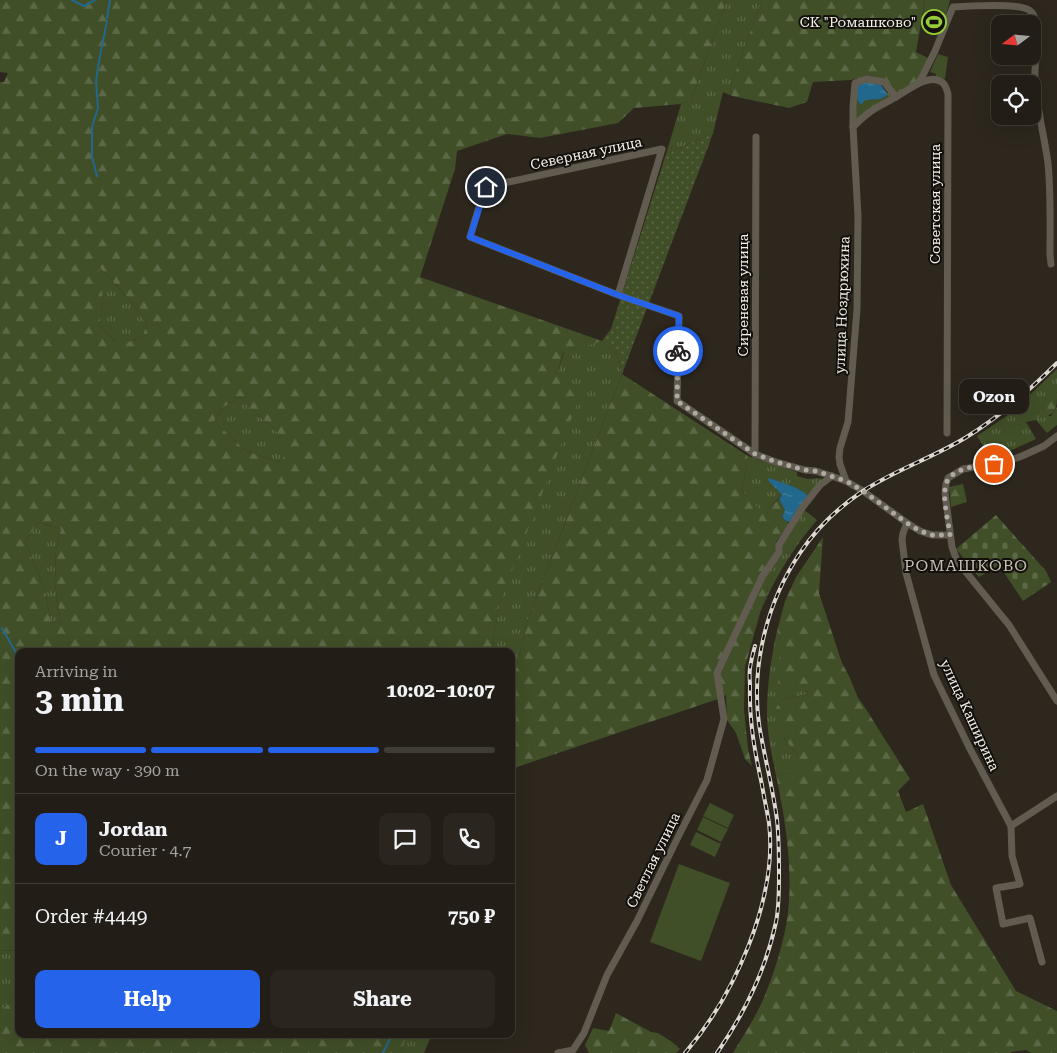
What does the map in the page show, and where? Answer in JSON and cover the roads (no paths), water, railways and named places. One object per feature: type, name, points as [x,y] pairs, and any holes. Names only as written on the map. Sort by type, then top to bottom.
[{"type":"street","points":[[853,127],[871,111],[896,98],[919,82],[935,51],[953,3],[1029,9],[1038,25],[1034,75],[1048,163],[1051,264]]},
{"type":"street","name":"улица Ноздрюхина","points":[[846,481],[839,456],[848,422],[857,308],[858,216],[852,107],[855,83],[866,79],[884,82],[896,98]]},
{"type":"street","name":"Советская улица","points":[[919,82],[927,80],[942,82],[945,84],[948,94],[947,433]]},
{"type":"street","name":"Сиреневая улица","points":[[755,454],[756,137]]},
{"type":"street","name":"Северная улица","points":[[662,149],[618,295],[470,237],[486,187],[662,149]]},
{"type":"street","points":[[618,295],[679,316],[677,401],[755,454],[776,462],[846,481],[926,534],[950,535]]},
{"type":"street","points":[[1057,436],[1044,446],[1006,462],[963,469],[948,478],[945,493],[950,535],[957,561],[1009,626],[1057,701]]},
{"type":"street","name":"Светлая улица","points":[[558,1053],[573,1050],[584,1033],[607,975],[637,921],[707,780],[724,719],[717,673],[762,577],[779,552],[779,545],[802,508],[820,486],[832,476]]},
{"type":"street","name":"улица Каширина","points":[[907,523],[902,540],[906,573],[934,675],[969,747],[1011,826]]},
{"type":"street","points":[[1042,962],[1030,918],[1003,924],[996,888],[1020,884],[1012,856],[1011,826],[1057,796]]},
{"type":"water","points":[[874,82],[881,85],[887,93],[886,96],[880,99],[865,100],[860,104],[856,94],[859,83]]},
{"type":"water","points":[[769,478],[795,487],[808,496],[791,521],[787,522],[782,517],[785,510],[779,499],[782,495],[768,480]]},
{"type":"waterway","points":[[72,0],[84,6],[95,0]]},
{"type":"waterway","points":[[107,18],[110,0]]},
{"type":"waterway","points":[[97,176],[92,157],[92,127],[98,108],[96,81],[107,21]]},
{"type":"waterway","points":[[2,628],[15,651]]},
{"type":"waterway","points":[[383,1053],[390,1038]]},
{"type":"railway","points":[[717,1053],[753,991],[772,940],[777,916],[779,887],[778,827],[759,724],[757,679],[764,635],[770,613],[788,572],[813,535],[845,504],[875,484],[978,430],[1036,384],[1057,363]]},
{"type":"railway","points":[[685,1053],[720,1004],[735,975],[749,945],[767,883],[770,852],[769,823],[750,712],[750,671],[755,646]]},
{"type":"place","name":"СК \"Ромашково\"","points":[[934,22]]},
{"type":"place","name":"Ozon","points":[[994,464]]},
{"type":"district","name":"РОМАШКОВО","points":[[966,565]]}]
